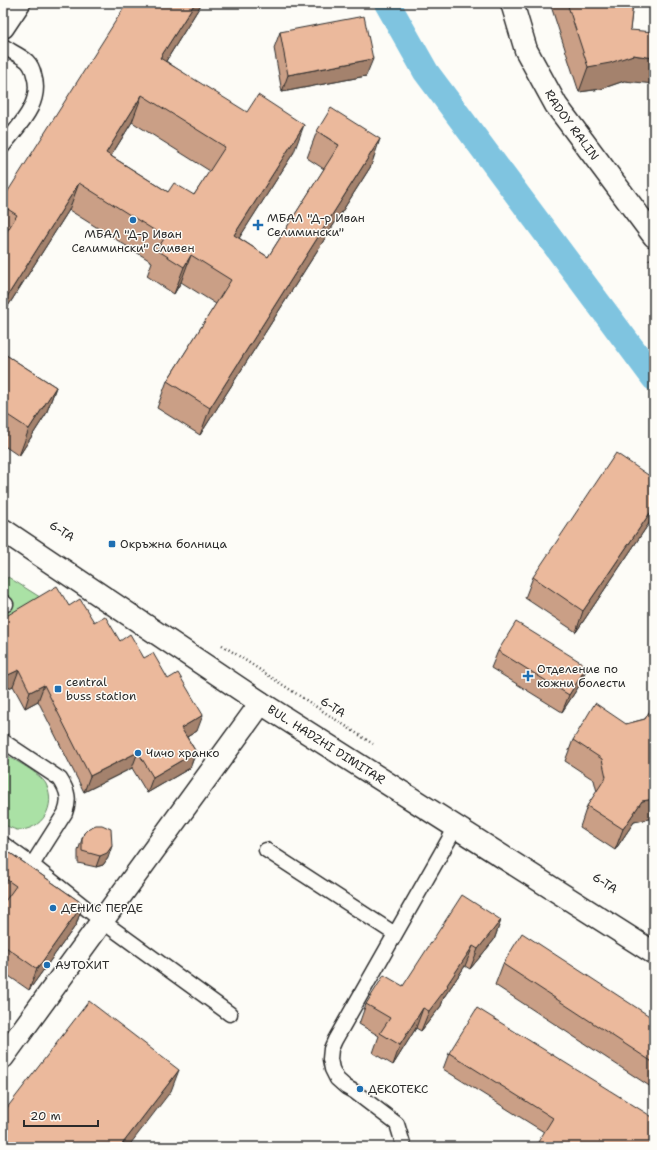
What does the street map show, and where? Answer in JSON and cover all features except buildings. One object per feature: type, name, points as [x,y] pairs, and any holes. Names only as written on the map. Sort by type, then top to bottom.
[{"type":"street","points":[[3,27],[19,3]]},
{"type":"street","name":"RADOY RALIN","points":[[512,3],[526,50],[556,105],[654,236]]},
{"type":"street","name":"BUL. HADZHI DIMITAR","points":[[3,530],[261,703],[654,953]]},
{"type":"street","points":[[3,1057],[261,703]]},
{"type":"lane","points":[[3,46],[27,62],[33,71],[36,81],[35,100],[27,115],[3,146]]},
{"type":"lane","points":[[3,741],[60,779],[66,787],[68,805],[66,813],[32,865]]},
{"type":"lane","points":[[404,1147],[397,1124],[355,1092],[346,1087],[338,1079],[332,1069],[330,1059],[331,1049],[456,827]]},
{"type":"lane","points":[[3,844],[32,865],[102,921],[230,1014]]},
{"type":"lane","points":[[266,850],[395,934]]},
{"type":"path","name":"6-ТА","points":[[218,643],[379,747]]},
{"type":"green space","points":[[8,577],[43,599],[3,621],[3,585]]},
{"type":"green space","points":[[3,753],[26,767],[43,780],[49,792],[50,801],[45,816],[40,822],[26,829],[17,830],[3,824]]},
{"type":"waterway","points":[[387,3],[426,72],[654,378]]},
{"type":"place","name":"МБАЛ \"Д-р Иван Селимински\" Сливен","points":[[133,220]]},
{"type":"place","name":"МБАЛ \"Д-р Иван Селимински\"","points":[[258,225]]},
{"type":"place","name":"Окръжна болница","points":[[112,544]]},
{"type":"place","name":"Отделение по кожни болести","points":[[528,676]]},
{"type":"place","name":"central buss station","points":[[58,689]]},
{"type":"place","name":"Чичо хранко","points":[[138,753]]},
{"type":"place","name":"ДЕНИС ПЕРДЕ","points":[[53,908]]},
{"type":"place","name":"АУТОХИТ","points":[[47,965]]},
{"type":"place","name":"ДЕКОТЕКС","points":[[360,1089]]}]
